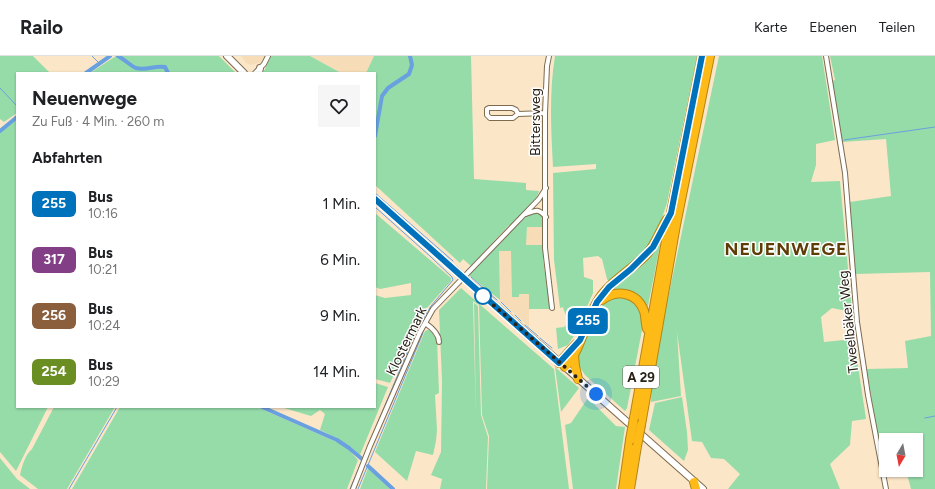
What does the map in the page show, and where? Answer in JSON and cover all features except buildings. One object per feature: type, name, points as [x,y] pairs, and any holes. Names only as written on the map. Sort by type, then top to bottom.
[{"type":"highway","name":"A 29","points":[[623,489],[648,336],[702,56]]},
{"type":"highway","name":"A 29","points":[[630,489],[676,225],[710,56]]},
{"type":"highway","points":[[578,379],[574,355],[597,302],[609,287],[631,269],[653,247],[671,213]]},
{"type":"highway","points":[[594,308],[611,294],[621,293],[632,296],[640,303],[644,310],[648,336]]},
{"type":"highway","points":[[562,365],[580,340]]},
{"type":"highway","points":[[562,365],[574,355]]},
{"type":"main road","points":[[227,56],[243,72]]},
{"type":"main road","points":[[376,200],[578,379],[695,486],[703,489]]},
{"type":"street","points":[[260,70],[268,56]]},
{"type":"street","name":"Bittersweg","points":[[549,56],[547,66],[545,113],[545,248],[552,308]]},
{"type":"street","name":"Tweelbäker Weg","points":[[826,56],[846,174],[858,322],[868,395],[886,489]]},
{"type":"street","points":[[518,114],[516,110],[512,108],[487,109],[487,116],[490,118],[513,118],[518,114],[545,113]]},
{"type":"street","points":[[462,277],[539,200],[546,188]]},
{"type":"street","points":[[524,214],[535,210],[541,212],[546,217]]},
{"type":"street","name":"Klostermark","points":[[353,489],[370,446],[425,322],[433,309],[462,277]]},
{"type":"street","points":[[425,322],[439,337],[439,342]]},
{"type":"shaded area","points":[[241,56],[271,56],[269,60],[251,65],[246,63]]},
{"type":"shaded area","points":[[310,56],[374,56],[366,72],[339,72]]},
{"type":"shaded area","points":[[527,226],[543,227],[542,246],[526,245]]},
{"type":"shaded area","points":[[512,250],[519,294],[529,294],[529,327],[500,300],[499,251]]},
{"type":"green space","points":[[0,56],[33,56],[49,72],[16,72],[16,114],[4,122],[0,119]]},
{"type":"green space","points":[[116,56],[219,56],[235,72],[92,72]]},
{"type":"green space","points":[[271,56],[310,56],[339,72],[263,72]]},
{"type":"green space","points":[[374,56],[471,56],[474,179],[526,183],[526,190],[539,191],[536,199],[511,225],[509,225],[471,266],[463,259],[460,263],[376,186],[376,72],[366,72]]},
{"type":"green space","points":[[555,56],[697,56],[667,203],[655,239],[637,259],[610,283],[607,279],[602,259],[598,256],[583,258],[584,277],[593,280],[593,293],[575,334],[568,345],[558,349],[556,328],[564,327],[568,323],[563,307],[560,308],[554,260],[553,173],[596,169],[596,164],[553,167],[551,97]]},
{"type":"green space","points":[[719,56],[822,56],[835,140],[816,144],[816,165],[811,182],[840,181],[852,312],[832,308],[821,317],[824,342],[854,339],[866,419],[852,421],[850,445],[830,464],[840,489],[728,489],[740,474],[724,459],[711,458],[702,442],[692,441],[677,332],[681,396],[651,402],[652,374]]},
{"type":"green space","points":[[830,56],[935,56],[935,489],[911,489],[908,477],[923,477],[923,433],[879,433],[879,444],[867,369],[908,368],[905,341],[931,336],[930,272],[855,274],[850,202],[891,196],[886,139],[842,142],[832,81],[835,80]]},
{"type":"green space","points":[[16,120],[16,408],[48,408],[16,471],[0,452],[0,132]]},
{"type":"green space","points":[[534,212],[541,214],[544,217],[543,259],[550,309],[529,309],[529,294],[519,294],[519,297],[512,297],[511,251],[499,251],[500,300],[470,276],[470,273],[523,219]],"holes":[[[527,227],[543,227],[542,245],[526,245]]]},
{"type":"green space","points":[[376,214],[451,278],[451,281],[426,309],[390,383],[376,379],[376,295],[385,298],[411,295],[411,283],[380,289],[376,287]]},
{"type":"green space","points":[[662,235],[647,311],[640,297],[629,290],[607,292]]},
{"type":"green space","points":[[461,288],[554,369],[569,489],[487,489],[489,436],[482,415],[479,305],[473,301],[476,416],[474,303],[478,306],[481,415],[488,437],[486,489],[440,489],[442,479],[431,475],[441,452],[442,381],[439,310]]},
{"type":"green space","points":[[613,298],[630,300],[639,308],[642,314],[643,325],[627,408],[625,411],[585,375],[577,363],[577,356],[594,316],[604,303]]},
{"type":"green space","points":[[430,329],[437,338],[439,393],[435,395],[437,430],[436,441],[433,455],[416,451],[407,481],[375,452],[425,331]]},
{"type":"green space","points":[[555,367],[579,388],[561,412]]},
{"type":"green space","points":[[376,383],[388,387],[360,455],[346,444],[320,430],[325,414],[320,410],[311,416],[284,408],[376,408]]},
{"type":"green space","points":[[682,397],[688,450],[684,461],[649,430],[655,403]]},
{"type":"green space","points":[[588,398],[616,426],[625,427],[616,489],[573,489],[565,425],[571,423]]},
{"type":"green space","points":[[53,408],[114,408],[67,489],[38,489],[20,475],[26,457],[32,449]]},
{"type":"green space","points":[[119,408],[259,408],[339,443],[349,450],[358,460],[347,489],[72,489]]},
{"type":"green space","points":[[0,458],[17,479],[30,489],[0,489]]},
{"type":"green space","points":[[368,468],[390,489],[360,489]]},
{"type":"waterway","points":[[92,56],[100,64]]},
{"type":"waterway","points":[[87,72],[110,56]]},
{"type":"waterway","points":[[118,56],[136,68],[143,69],[165,67],[168,72]]},
{"type":"waterway","points":[[376,130],[382,96],[388,88],[409,74],[412,65],[410,56]]},
{"type":"waterway","points":[[0,88],[16,105]]},
{"type":"waterway","points":[[0,131],[16,118]]},
{"type":"waterway","points":[[844,140],[935,127]]},
{"type":"waterway","points":[[376,194],[453,261]]},
{"type":"waterway","points":[[350,489],[409,348],[423,319],[431,306],[453,280],[452,277],[431,257],[376,208]]},
{"type":"waterway","points":[[471,277],[497,300]]},
{"type":"waterway","points":[[501,302],[511,312]]},
{"type":"waterway","points":[[515,315],[521,321]]},
{"type":"waterway","points":[[525,325],[538,336]]},
{"type":"waterway","points":[[358,489],[423,333]]},
{"type":"waterway","points":[[540,338],[552,348]]},
{"type":"waterway","points":[[69,489],[116,408]]},
{"type":"waterway","points":[[264,408],[337,440],[362,459]]},
{"type":"waterway","points":[[925,418],[935,416]]},
{"type":"waterway","points":[[368,466],[393,489]]},
{"type":"bus line","name":"255","points":[[376,200],[559,363],[580,340],[597,302],[609,287],[631,269],[653,247],[671,213],[702,56]]},
{"type":"district","name":"NEUENWEGE","points":[[786,249]]},
{"type":"route","points":[[483,296],[596,394]]}]
